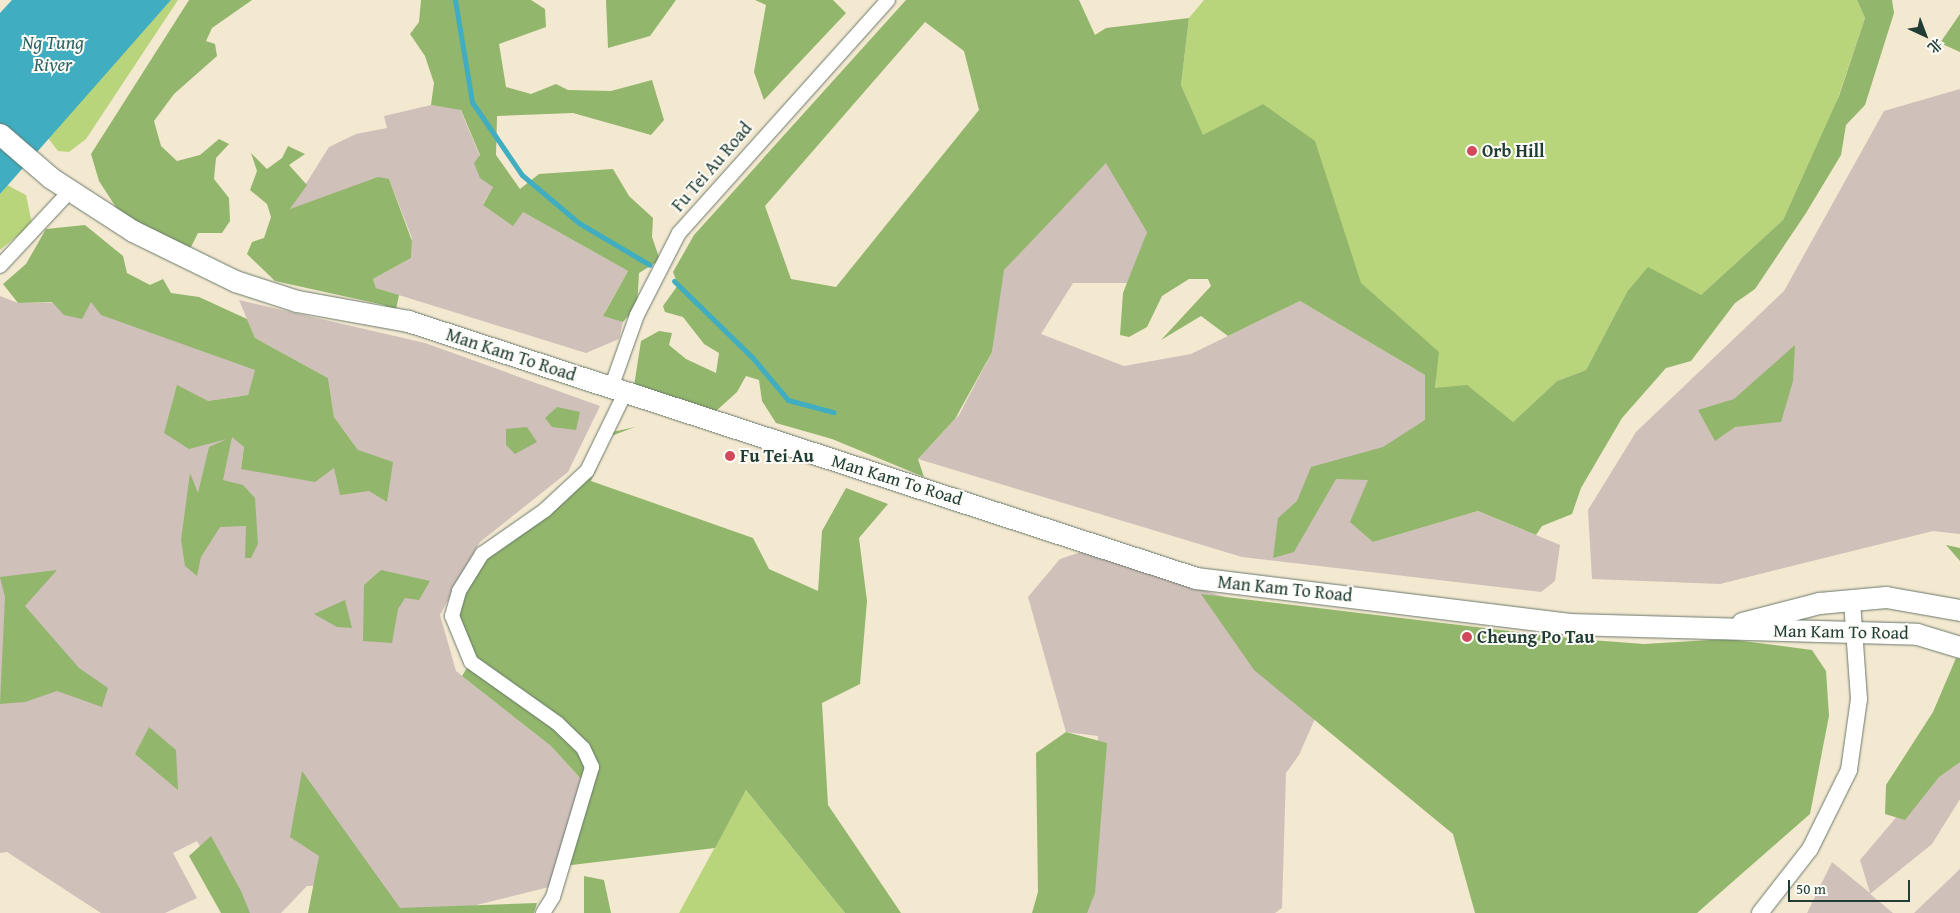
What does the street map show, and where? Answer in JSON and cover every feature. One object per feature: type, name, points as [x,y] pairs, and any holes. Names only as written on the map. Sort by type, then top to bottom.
[{"type":"main road","name":"Man Kam To Road","points":[[0,134],[51,178],[133,231],[234,281],[297,301],[408,321],[1196,578],[1569,624],[1917,634],[1960,647]]},
{"type":"main road","name":"Man Kam To Road","points":[[1720,629],[1819,603],[1913,598],[1960,610]]},
{"type":"street","name":"Fu Tei Au Road","points":[[543,913],[553,897],[592,767],[583,748],[557,722],[472,662],[452,616],[460,590],[482,554],[545,510],[586,470],[618,391],[637,315],[680,233],[888,0]]},
{"type":"street","points":[[0,266],[70,191]]},
{"type":"street","points":[[1760,913],[1810,849],[1849,770],[1859,699],[1857,631],[1852,601]]},
{"type":"shaded area","points":[[1960,89],[1960,534],[1933,531],[1720,584],[1592,579],[1588,510],[1636,432],[1784,291],[1884,111]]},
{"type":"shaded area","points":[[431,105],[460,109],[493,187],[483,204],[523,212],[628,271],[605,312],[623,322],[619,339],[586,353],[376,288],[373,279],[411,258],[412,238],[389,179],[290,209],[329,147],[356,134],[387,128],[384,116]]},
{"type":"shaded area","points":[[1139,133],[1147,232],[1128,283],[1073,283],[1041,334],[1124,366],[1191,354],[1300,301],[1425,375],[1425,424],[1373,542],[1478,511],[1560,545],[1555,581],[1541,592],[1242,557],[918,459],[959,415],[992,352],[1003,271],[1074,192]]},
{"type":"shaded area","points":[[0,296],[18,303],[91,302],[257,365],[248,395],[208,401],[244,447],[241,468],[358,450],[334,417],[328,378],[255,338],[239,300],[425,343],[600,406],[568,472],[480,542],[440,615],[456,671],[551,746],[581,779],[549,887],[444,913],[362,913],[340,885],[307,886],[281,913],[239,913],[197,841],[173,853],[197,898],[165,913],[101,913],[7,852],[0,853]]},
{"type":"shaded area","points":[[1081,552],[1273,612],[1337,669],[1299,755],[1286,773],[1282,908],[1275,913],[1078,913],[1088,880],[1098,736],[1066,732],[1028,597],[1060,559]]},
{"type":"shaded area","points":[[1954,749],[1960,751],[1960,799],[1932,844],[1870,894],[1893,913],[1807,913],[1832,862],[1870,893],[1860,860]]},
{"type":"shaded area","points":[[1960,869],[1960,913],[1914,913]]},
{"type":"green space","points":[[171,0],[178,0],[86,139],[69,152],[58,151],[48,138]]},
{"type":"green space","points":[[189,0],[252,0],[212,28],[206,41],[215,44],[217,56],[174,94],[154,121],[161,146],[177,161],[200,155],[219,139],[229,144],[216,158],[214,179],[229,198],[230,221],[222,233],[198,233],[188,253],[121,215],[99,181],[91,154]]},
{"type":"green space","points":[[421,0],[531,0],[545,9],[546,27],[499,44],[506,87],[531,94],[556,84],[568,90],[611,91],[652,80],[664,120],[651,135],[573,113],[497,116],[496,155],[520,189],[539,174],[613,169],[629,196],[653,218],[652,237],[660,260],[639,273],[637,306],[623,322],[603,316],[628,271],[523,212],[513,226],[483,205],[493,187],[480,178],[474,163],[480,155],[461,110],[431,105],[434,83],[425,56],[410,34],[419,22]]},
{"type":"green space","points":[[606,0],[676,0],[650,36],[608,48]]},
{"type":"green space","points":[[755,0],[833,0],[846,13],[764,100],[754,72],[766,5]]},
{"type":"green space","points":[[906,0],[1079,0],[1095,35],[1106,28],[1189,18],[1181,85],[1203,135],[1263,104],[1315,141],[1361,283],[1439,352],[1435,388],[1467,385],[1513,422],[1557,381],[1586,370],[1627,292],[1648,267],[1701,295],[1783,220],[1839,96],[1865,18],[1857,0],[1892,0],[1894,13],[1865,105],[1846,125],[1841,155],[1806,213],[1755,289],[1735,303],[1691,361],[1666,368],[1622,418],[1581,488],[1572,514],[1542,526],[1536,535],[1478,511],[1373,542],[1350,522],[1368,480],[1336,479],[1294,552],[1273,558],[1278,518],[1297,501],[1311,467],[1383,447],[1425,420],[1425,375],[1300,301],[1228,336],[1201,316],[1161,340],[1211,286],[1208,279],[1189,279],[1162,296],[1147,327],[1129,337],[1120,335],[1123,293],[1147,232],[1106,163],[1004,270],[992,352],[955,419],[918,459],[924,477],[832,439],[776,423],[762,401],[759,380],[746,376],[737,392],[716,411],[634,386],[641,341],[659,331],[672,333],[669,345],[686,359],[716,373],[719,353],[704,344],[683,317],[665,312],[663,306],[678,285],[673,272],[694,235]],"holes":[[[925,22],[964,51],[979,110],[836,287],[791,279],[765,206]]]},
{"type":"green space","points":[[1204,0],[1857,0],[1865,18],[1836,104],[1783,220],[1701,295],[1627,292],[1586,370],[1557,381],[1513,422],[1435,392],[1437,355],[1356,286],[1263,104],[1203,136],[1181,85],[1189,18]]},
{"type":"green space","points":[[1960,14],[1960,52],[1940,43]]},
{"type":"green space","points":[[288,146],[305,154],[289,165],[307,185],[290,209],[378,177],[389,179],[412,241],[411,258],[373,279],[376,288],[399,295],[395,314],[384,305],[275,281],[247,254],[252,242],[264,238],[271,217],[267,204],[250,190],[257,171],[251,153],[267,169],[282,158]]},
{"type":"green space","points":[[7,185],[26,195],[32,224],[0,250],[0,194]]},
{"type":"green space","points":[[85,225],[123,256],[127,273],[150,285],[163,279],[171,293],[199,297],[247,319],[255,338],[328,378],[334,417],[358,450],[393,462],[387,502],[369,491],[340,495],[334,468],[315,482],[241,469],[244,447],[232,437],[223,480],[243,485],[255,498],[258,544],[251,558],[245,558],[246,526],[220,527],[201,557],[197,576],[185,566],[181,540],[190,473],[198,493],[209,447],[227,439],[189,449],[164,433],[177,385],[208,401],[248,395],[255,370],[101,315],[91,302],[82,319],[64,315],[52,302],[18,303],[3,284],[26,264],[46,229]]},
{"type":"green space","points":[[1795,345],[1793,381],[1781,422],[1735,427],[1715,441],[1698,410],[1734,399]]},
{"type":"green space","points":[[557,407],[580,412],[576,430],[552,427],[545,418]]},
{"type":"green space","points":[[527,427],[537,442],[515,454],[506,445],[506,429]]},
{"type":"green space","points":[[635,427],[611,436],[591,481],[753,538],[769,569],[818,591],[822,531],[846,488],[888,504],[859,538],[867,601],[860,684],[822,703],[828,805],[901,913],[845,913],[746,790],[715,848],[563,866],[581,779],[551,746],[462,676],[471,661],[454,609],[480,559],[589,472],[608,433]]},
{"type":"green space","points":[[1946,545],[1960,548],[1960,561]]},
{"type":"green space","points":[[57,570],[25,606],[79,668],[108,688],[102,707],[57,691],[25,702],[0,704],[5,597],[0,577]]},
{"type":"green space","points":[[381,570],[430,581],[419,600],[405,598],[398,609],[392,643],[363,641],[364,585]]},
{"type":"green space","points":[[1201,594],[1577,639],[1644,644],[1727,639],[1812,650],[1826,671],[1829,716],[1810,814],[1697,913],[1475,913],[1453,834],[1254,670]]},
{"type":"green space","points":[[345,600],[352,628],[337,627],[314,614]]},
{"type":"green space","points":[[1956,658],[1960,659],[1960,762],[1939,777],[1905,820],[1885,814],[1886,785],[1933,712]]},
{"type":"green space","points":[[149,727],[176,750],[178,790],[135,754]]},
{"type":"green space","points":[[1066,732],[1107,743],[1095,893],[1087,913],[1032,913],[1038,892],[1036,753]]},
{"type":"green space","points":[[302,771],[400,908],[537,903],[534,913],[308,913],[319,856],[290,837]]},
{"type":"green space","points":[[746,790],[845,913],[679,913]]},
{"type":"green space","points":[[211,836],[241,891],[250,913],[221,913],[189,856]]},
{"type":"green space","points":[[584,876],[604,880],[611,913],[584,913]]},
{"type":"water","name":"Ng Tung River","points":[[12,0],[171,0],[0,194],[0,13]]},
{"type":"waterway","points":[[455,0],[472,102],[522,175],[579,223],[650,265]]},
{"type":"waterway","points":[[674,281],[752,357],[788,400],[833,412]]},
{"type":"place","name":"Orb Hill","points":[[1472,151]]},
{"type":"place","name":"Fu Tei Au","points":[[730,456]]},
{"type":"place","name":"Cheung Po Tau","points":[[1467,637]]}]
